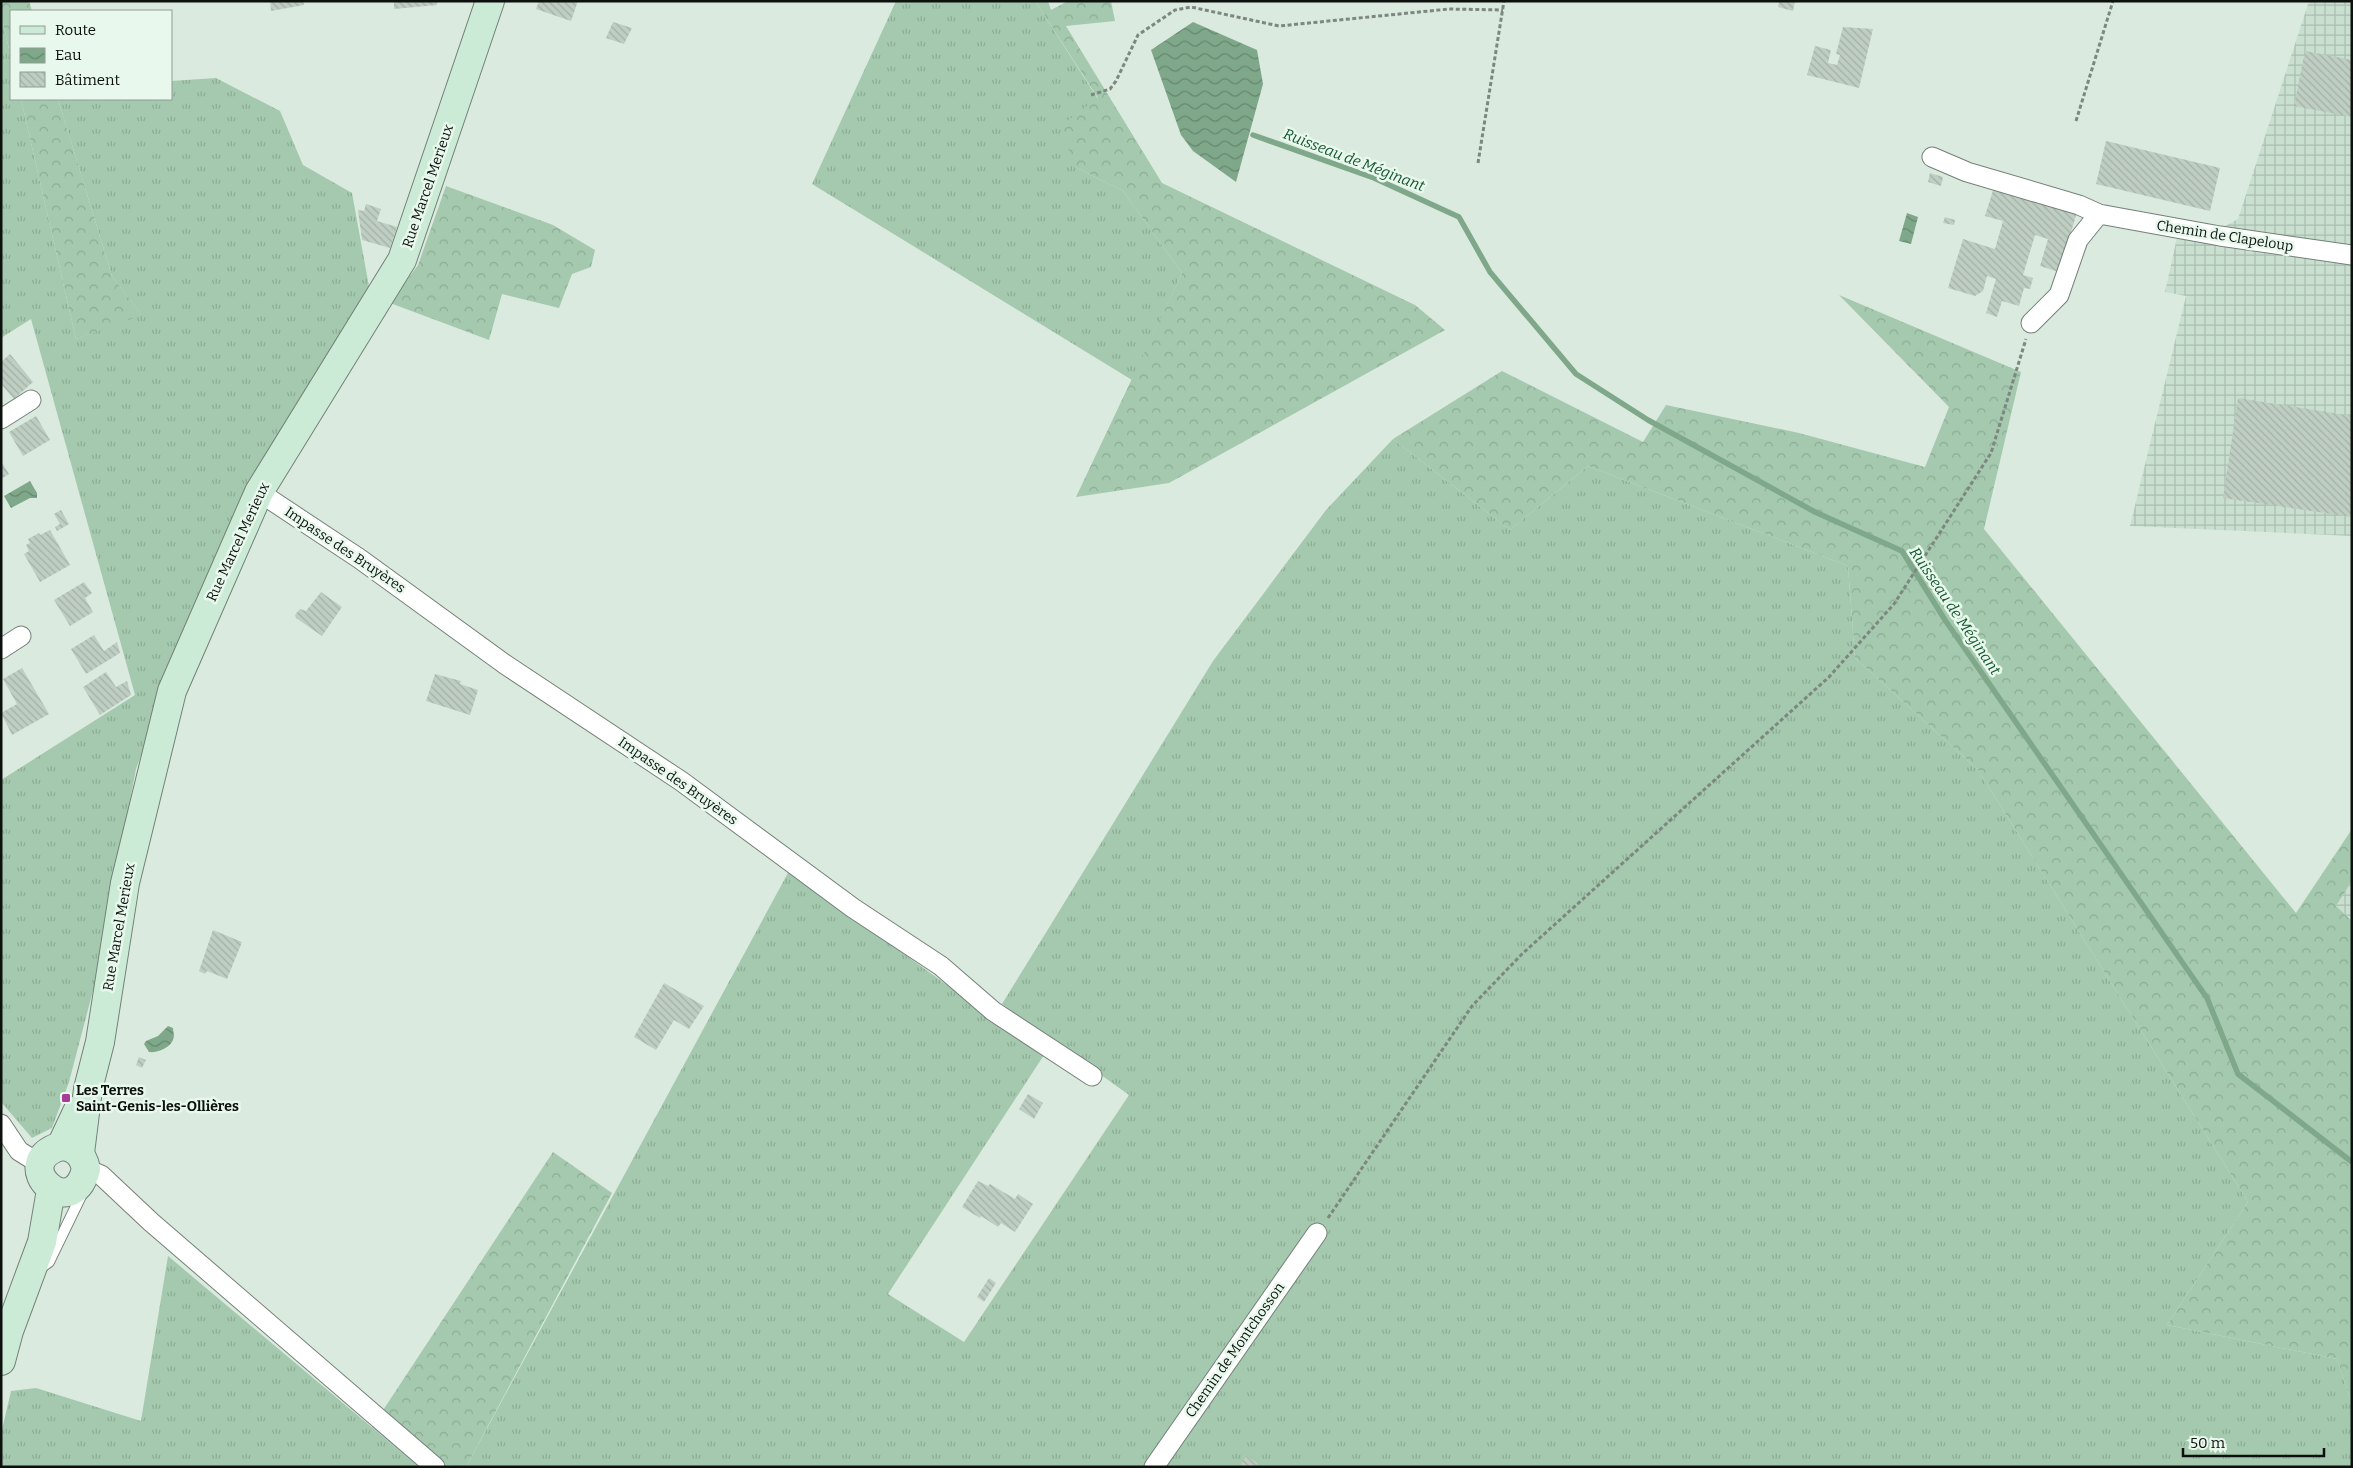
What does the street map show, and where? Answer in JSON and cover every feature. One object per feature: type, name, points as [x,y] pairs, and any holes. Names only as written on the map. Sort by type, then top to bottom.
[{"type":"main road","name":"Rue Marcel Merieux","points":[[1,1361],[8,1331],[71,1173],[88,1089],[100,1042],[125,883],[172,691],[259,492],[402,260],[490,1]]},
{"type":"main road","points":[[40,1164],[40,1174],[44,1183],[71,1173]]},
{"type":"street","name":"Chemin de Clapeloup","points":[[1932,157],[1967,172],[2079,205],[2099,214],[2220,236],[2352,255]]},
{"type":"street","points":[[2031,323],[2058,295],[2078,240],[2099,214]]},
{"type":"street","points":[[1,419],[30,400]]},
{"type":"street","name":"Impasse des Bruyères","points":[[259,492],[360,559],[506,665],[681,781],[853,908],[941,966],[993,1011],[1092,1076]]},
{"type":"street","points":[[1,649],[21,636]]},
{"type":"street","points":[[1,1124],[19,1151],[40,1164]]},
{"type":"street","points":[[71,1173],[101,1175],[151,1222],[435,1467]]},
{"type":"street","name":"Chemin de Montchosson","points":[[1154,1467],[1317,1233]]},
{"type":"lane","points":[[29,1277],[50,1262],[81,1196],[71,1173]]},
{"type":"path","points":[[1478,163],[1504,1]]},
{"type":"path","points":[[2076,121],[2113,1]]},
{"type":"path","points":[[1090,95],[1110,89],[1116,81],[1138,35],[1175,10],[1191,7],[1279,26],[1449,9],[1503,10]]},
{"type":"path","points":[[1317,1233],[1472,1006],[1522,954],[1829,677],[1894,604],[1991,453],[2031,323]]},
{"type":"shaded area","points":[[2309,1],[2352,1],[2352,536],[2130,526],[2186,296],[2165,292],[2180,224],[2220,229],[2238,219]]},
{"type":"shaded area","points":[[2352,881],[2352,921],[2336,906]]},
{"type":"green space","points":[[1,1],[29,1],[32,10],[10,10],[10,54],[1,14]]},
{"type":"green space","points":[[896,1],[1035,1],[1098,99],[1075,167],[1123,191],[1182,273],[1132,380],[812,184]]},
{"type":"green space","points":[[1035,1],[1048,1],[1051,10],[1068,1],[1111,1],[1115,21],[1066,26],[1162,183],[1415,305],[1445,330],[1169,483],[1076,497],[1182,273],[1123,191],[1075,167],[1060,126],[1098,98]]},
{"type":"green space","points":[[1,14],[10,54],[10,100],[21,100],[76,339],[141,314],[112,276],[58,100],[172,100],[172,81],[216,78],[280,111],[303,165],[352,193],[370,292],[204,587],[136,769],[95,983],[69,1082],[52,1128],[32,1138],[1,1102],[1,780],[135,695],[31,319],[1,338]]},
{"type":"green space","points":[[21,100],[58,100],[112,276],[142,315],[76,339]]},
{"type":"green space","points":[[446,186],[553,225],[595,250],[591,267],[572,274],[559,308],[502,294],[489,340],[390,303],[418,265]]},
{"type":"green space","points":[[1839,295],[2021,372],[1984,529],[2296,913],[2352,829],[2352,881],[2336,906],[2352,921],[2352,1404],[2337,1359],[2167,1325],[2248,1202],[1978,770],[1855,658],[1848,566],[1588,466],[1510,530],[1393,439],[1502,371],[1643,442],[1666,405],[1799,433],[1925,467],[1949,407]]},
{"type":"green space","points":[[1393,439],[1510,530],[1588,466],[1848,566],[1855,658],[1978,770],[2248,1202],[2167,1325],[2337,1359],[2352,1404],[2352,1467],[466,1467],[789,871],[1044,1055],[888,1294],[964,1342],[1129,1095],[1002,1004],[1213,661],[1326,510]]},
{"type":"green space","points":[[553,1152],[612,1193],[466,1467],[419,1467],[372,1427]]},
{"type":"green space","points":[[168,1256],[419,1467],[1,1467],[1,1434],[11,1391],[36,1388],[141,1421]]},
{"type":"water","points":[[1193,22],[1257,50],[1263,84],[1236,182],[1193,151],[1181,135],[1151,50]]},
{"type":"water","points":[[1907,213],[1918,217],[1911,244],[1899,241]]},
{"type":"water","points":[[30,481],[37,493],[37,498],[30,498],[11,508],[4,496]]},
{"type":"water","points":[[168,1026],[173,1028],[174,1037],[171,1043],[156,1052],[149,1052],[144,1044],[146,1041],[158,1036]]},
{"type":"building","points":[[270,1],[303,1],[304,5],[271,11]]},
{"type":"building","points":[[394,1],[437,1],[437,5],[394,9]]},
{"type":"building","points":[[539,1],[578,1],[571,21],[536,9]]},
{"type":"building","points":[[1779,1],[1795,1],[1793,11],[1778,7]]},
{"type":"building","points":[[613,22],[632,28],[624,44],[606,38]]},
{"type":"building","points":[[1843,27],[1873,29],[1859,88],[1807,75],[1815,46],[1831,50],[1828,63],[1837,65],[1840,55],[1836,54]]},
{"type":"building","points":[[2305,51],[2352,60],[2352,117],[2294,106]]},
{"type":"building","points":[[2106,141],[2220,168],[2210,211],[2096,184]]},
{"type":"building","points":[[1930,173],[1943,177],[1941,186],[1928,182]]},
{"type":"building","points":[[1995,184],[2078,209],[2059,272],[2040,266],[2048,239],[2035,235],[2023,275],[2033,278],[2030,289],[2024,288],[2019,306],[2002,301],[1997,317],[1986,313],[1996,279],[1987,276],[1983,291],[1975,296],[1948,288],[1963,239],[1995,249],[2003,221],[1985,216]]},
{"type":"building","points":[[366,204],[381,209],[377,221],[397,227],[390,248],[362,240],[358,210],[364,211]]},
{"type":"building","points":[[1945,217],[1955,220],[1954,225],[1943,223]]},
{"type":"building","points":[[10,354],[33,382],[14,399],[1,384],[1,362]]},
{"type":"building","points":[[2238,398],[2352,416],[2352,517],[2223,498]]},
{"type":"building","points":[[36,416],[50,440],[23,456],[9,432]]},
{"type":"building","points":[[1,461],[9,474],[1,479]]},
{"type":"building","points":[[61,510],[69,524],[57,531],[55,527],[60,524],[54,514]]},
{"type":"building","points":[[50,530],[70,565],[40,582],[24,554],[29,551],[26,545],[30,543],[28,539]]},
{"type":"building","points":[[84,582],[92,593],[85,598],[93,612],[70,626],[54,600]]},
{"type":"building","points":[[321,592],[342,607],[322,636],[296,618],[295,615],[300,609],[306,611]]},
{"type":"building","points":[[94,635],[104,651],[117,642],[120,653],[86,674],[71,649]]},
{"type":"building","points":[[22,668],[49,714],[12,735],[1,713],[17,704],[3,679]]},
{"type":"building","points":[[106,672],[116,687],[127,681],[131,695],[100,715],[83,687]]},
{"type":"building","points":[[435,674],[461,681],[460,684],[478,690],[470,715],[426,701]]},
{"type":"building","points":[[213,930],[242,942],[227,979],[207,971],[205,974],[199,971]]},
{"type":"building","points":[[664,983],[704,1006],[689,1029],[674,1020],[656,1050],[634,1037]]},
{"type":"building","points":[[139,1057],[146,1060],[142,1068],[136,1065]]},
{"type":"building","points":[[1028,1094],[1043,1103],[1034,1119],[1019,1109]]},
{"type":"building","points":[[978,1181],[988,1186],[990,1184],[1015,1199],[1018,1194],[1033,1204],[1015,1232],[1001,1223],[998,1227],[962,1207]]},
{"type":"building","points":[[989,1278],[996,1283],[984,1302],[977,1297]]},
{"type":"building","points":[[1246,1456],[1258,1463],[1256,1467],[1239,1467]]},
{"type":"waterway","name":"Ruisseau de Méginant","points":[[1253,135],[1374,178],[1459,217],[1490,272],[1576,374],[1648,420],[1815,512],[1902,551],[1945,620],[2207,998],[2238,1074],[2352,1162]]},
{"type":"place","name":"Les Terres Saint-Genis-les-Ollières","points":[[66,1098]]}]
